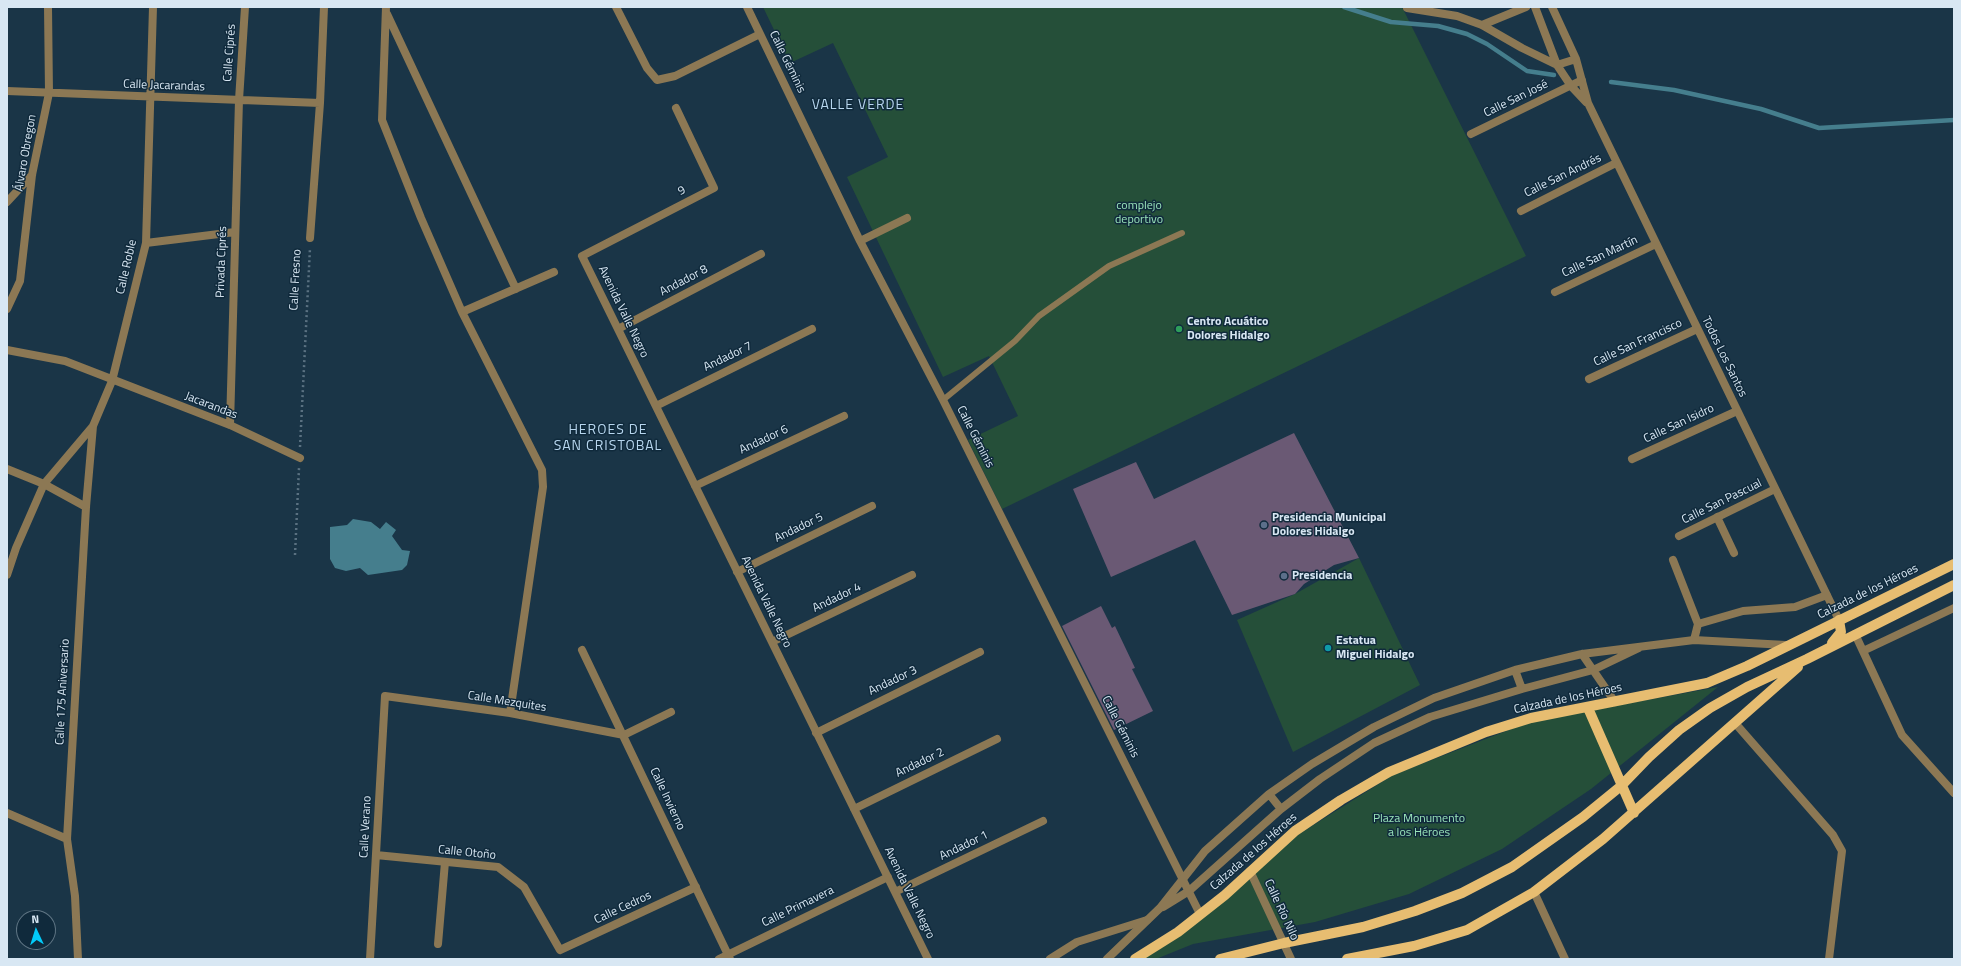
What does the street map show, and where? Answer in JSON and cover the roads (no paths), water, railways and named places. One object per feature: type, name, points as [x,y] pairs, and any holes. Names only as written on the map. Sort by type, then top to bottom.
[{"type":"main road","name":"Calzada de los Héroes","points":[[1135,959],[1178,932],[1225,895],[1295,831],[1341,800],[1389,772],[1486,732],[1531,718],[1588,708],[1707,683],[1747,666],[1786,645],[1954,564]]},
{"type":"main road","points":[[1220,959],[1284,943],[1363,927],[1415,911],[1462,893],[1512,867],[1583,817],[1621,786],[1649,757],[1679,730],[1710,708],[1747,686],[1807,659],[1954,585]]},
{"type":"main road","points":[[1819,653],[1836,640],[1841,632],[1839,620]]},
{"type":"main road","points":[[1347,959],[1414,946],[1467,930],[1534,892],[1603,840],[1807,659]]},
{"type":"main road","points":[[1588,708],[1621,786],[1634,812]]},
{"type":"street","name":"Álvaro Obregon","points":[[7,309],[20,281],[32,175],[49,93],[48,7]]},
{"type":"street","name":"Calle Roble","points":[[7,575],[16,548],[44,484],[93,426],[112,381],[146,243],[153,7]]},
{"type":"street","name":"Calle Ciprés","points":[[239,100],[245,7]]},
{"type":"street","name":"Calle Fresno","points":[[310,238],[320,103],[324,7]]},
{"type":"street","points":[[616,7],[647,68],[657,80],[675,76],[760,34]]},
{"type":"street","name":"Calle Géminis","points":[[747,7],[860,241],[943,400],[1200,914]]},
{"type":"street","points":[[1482,25],[1526,7]]},
{"type":"street","name":"Todos Los Santos","points":[[1535,7],[1557,65],[1571,86],[1588,103]]},
{"type":"street","name":"Todos Los Santos","points":[[1552,7],[1576,59],[1588,103],[1616,163],[1839,620]]},
{"type":"street","points":[[1407,8],[1457,16],[1482,25],[1522,48],[1557,65],[1576,59]]},
{"type":"street","points":[[386,9],[516,288]]},
{"type":"street","points":[[386,9],[382,120],[421,218],[462,312],[542,470],[543,487],[510,713]]},
{"type":"street","name":"Calle San José","points":[[1471,134],[1582,80]]},
{"type":"street","name":"Calle Jacarandas","points":[[7,91],[150,98],[320,103]]},
{"type":"street","name":"Privada Ciprés","points":[[230,425],[239,100]]},
{"type":"street","name":"9","points":[[582,256],[714,188],[676,108]]},
{"type":"street","name":"Calle San Andrés","points":[[1521,211],[1616,163]]},
{"type":"street","points":[[7,202],[32,175]]},
{"type":"street","points":[[860,241],[907,218]]},
{"type":"street","points":[[146,243],[235,232]]},
{"type":"street","name":"Calle San Martín","points":[[1555,292],[1656,244]]},
{"type":"street","name":"Andador 8","points":[[618,329],[761,254]]},
{"type":"street","name":"Avenida Valle Negro","points":[[582,256],[928,959]]},
{"type":"street","points":[[462,312],[554,272]]},
{"type":"street","name":"Andador 7","points":[[656,406],[812,329]]},
{"type":"street","name":"Calle San Francisco","points":[[1589,379],[1697,329]]},
{"type":"street","name":"Jacarandas","points":[[7,350],[65,361],[112,381],[230,425],[300,458]]},
{"type":"street","name":"Calle San Isidro","points":[[1632,459],[1737,411]]},
{"type":"street","name":"Andador 6","points":[[695,486],[844,416]]},
{"type":"street","name":"Calle 175 Aniversario","points":[[78,959],[76,896],[67,839],[86,507],[93,426]]},
{"type":"street","points":[[7,469],[44,484],[86,507]]},
{"type":"street","name":"Calle San Pascual","points":[[1679,536],[1775,489]]},
{"type":"street","name":"Andador 5","points":[[737,572],[872,506]]},
{"type":"street","points":[[1718,517],[1734,552]]},
{"type":"street","points":[[1673,560],[1698,624],[1694,640]]},
{"type":"street","name":"Andador 4","points":[[772,642],[912,575]]},
{"type":"street","points":[[1698,624],[1743,611],[1795,607],[1827,595]]},
{"type":"street","points":[[1863,651],[1954,608]]},
{"type":"street","points":[[1855,634],[1902,735],[1954,793]]},
{"type":"street","points":[[1107,959],[1160,908],[1205,851],[1269,794],[1312,764],[1374,727],[1434,698],[1515,670],[1582,654],[1694,640],[1786,645]]},
{"type":"street","points":[[1160,908],[1189,892],[1281,809],[1320,779],[1374,743],[1430,717],[1522,689],[1593,670],[1647,645]]},
{"type":"street","name":"Calle Invierno","points":[[582,650],[729,957]]},
{"type":"street","name":"Andador 3","points":[[816,732],[980,652]]},
{"type":"street","points":[[1582,654],[1615,702]]},
{"type":"street","points":[[1515,670],[1522,689]]},
{"type":"street","name":"Calle Mezquites","points":[[385,696],[510,713],[624,735]]},
{"type":"street","name":"Calle Verano","points":[[370,959],[385,696]]},
{"type":"street","points":[[624,735],[671,712]]},
{"type":"street","points":[[1735,723],[1833,835],[1842,851],[1829,959]]},
{"type":"street","name":"Andador 2","points":[[854,809],[997,739]]},
{"type":"street","points":[[1269,794],[1281,809]]},
{"type":"street","points":[[7,813],[67,839]]},
{"type":"street","name":"Andador 1","points":[[895,892],[1043,821]]},
{"type":"street","name":"Calle Otoño","points":[[376,855],[498,867],[524,887],[560,950]]},
{"type":"street","points":[[438,944],[445,862]]},
{"type":"street","name":"Calle Río Nilo","points":[[1250,871],[1291,959]]},
{"type":"street","name":"Calle Primavera","points":[[719,959],[729,957],[888,877]]},
{"type":"street","name":"Calle Cedros","points":[[560,950],[696,887]]},
{"type":"street","points":[[1534,892],[1565,959]]},
{"type":"street","points":[[1050,959],[1077,942],[1147,920]]},
{"type":"lane","points":[[943,400],[1014,341],[1039,316],[1109,266],[1182,233]]},
{"type":"waterway","points":[[1344,7],[1391,22],[1438,26],[1467,34],[1487,44],[1527,71],[1554,75]]},
{"type":"waterway","points":[[1611,82],[1674,90],[1761,109],[1819,128],[1954,120]]},
{"type":"place","name":"Centro Acuático Dolores Hidalgo","points":[[1179,329]]},
{"type":"place","name":"Presidencia Municipal Dolores Hidalgo","points":[[1264,525]]},
{"type":"place","name":"Presidencia","points":[[1284,576]]},
{"type":"place","name":"Estatua Miguel Hidalgo","points":[[1328,648]]},
{"type":"district","name":"VALLE VERDE","points":[[858,106]]},
{"type":"district","name":"HEROES DE SAN CRISTOBAL","points":[[608,440]]},
{"type":"park label","name":"complejo deportivo","points":[[1139,213]]},
{"type":"park label","name":"Plaza Monumento a los Héroes","points":[[1419,826]]}]
